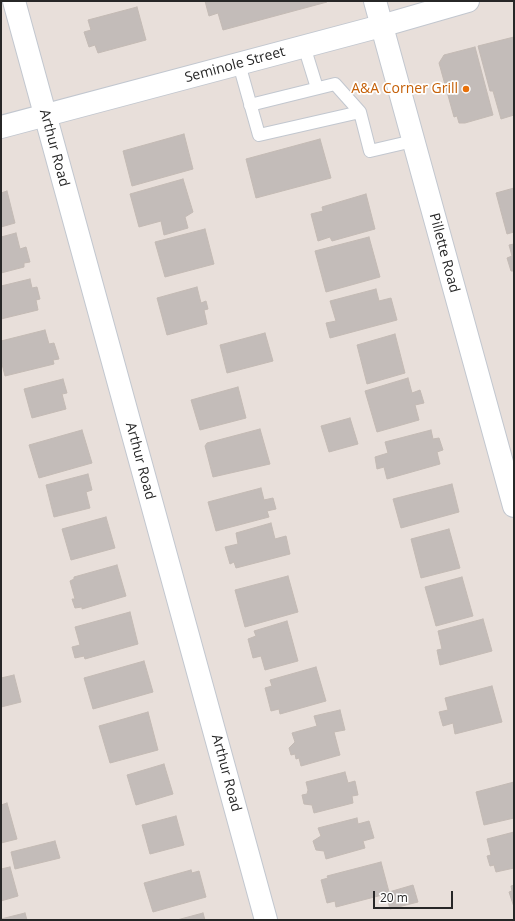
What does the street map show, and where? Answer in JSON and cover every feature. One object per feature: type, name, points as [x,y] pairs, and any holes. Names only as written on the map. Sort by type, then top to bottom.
[{"type":"street","name":"Arthur Road","points":[[14,1],[266,920]]},
{"type":"street","name":"Pillette Road","points":[[375,1],[514,506]]},
{"type":"street","name":"Seminole Street","points":[[1,128],[382,26],[460,2]]},
{"type":"lane","points":[[304,46],[317,88]]},
{"type":"lane","points":[[239,64],[259,135],[360,112]]},
{"type":"lane","points":[[250,105],[335,84],[360,112],[370,151],[413,141]]},
{"type":"building","points":[[205,1],[327,2],[223,30],[218,13],[209,16]]},
{"type":"building","points":[[137,7],[146,40],[98,53],[95,45],[89,47],[84,32],[91,30],[88,20]]},
{"type":"building","points":[[514,37],[514,115],[501,119],[493,91],[490,91],[478,46]]},
{"type":"building","name":"A&A Corner Grill","points":[[475,47],[493,115],[465,123],[459,123],[457,116],[454,117],[439,63],[444,55]]},
{"type":"building","points":[[184,134],[193,169],[132,186],[123,151]]},
{"type":"building","points":[[320,139],[331,178],[256,198],[246,159]]},
{"type":"building","points":[[183,179],[193,212],[185,217],[188,228],[164,235],[161,221],[139,227],[130,194]]},
{"type":"building","points":[[514,188],[514,232],[507,234],[496,193]]},
{"type":"building","points":[[7,191],[15,223],[1,227],[1,193]]},
{"type":"building","points":[[366,194],[375,229],[332,241],[330,237],[318,241],[311,214],[323,211],[322,207]]},
{"type":"building","points":[[205,229],[214,264],[165,277],[155,242]]},
{"type":"building","points":[[16,233],[20,249],[26,247],[30,262],[24,263],[24,267],[1,273],[1,237]]},
{"type":"building","points":[[369,237],[380,277],[326,292],[315,251]]},
{"type":"building","points":[[514,244],[514,271],[511,271],[507,258],[512,256],[509,245]]},
{"type":"building","points":[[30,279],[32,288],[37,287],[40,299],[36,300],[38,310],[1,319],[1,286]]},
{"type":"building","points":[[197,287],[201,303],[206,301],[208,309],[204,310],[207,324],[167,335],[157,298]]},
{"type":"building","points":[[376,289],[379,301],[391,298],[397,320],[330,338],[326,323],[336,321],[330,301]]},
{"type":"building","points":[[45,330],[49,344],[54,343],[59,359],[53,360],[54,364],[5,376],[1,360],[1,341]]},
{"type":"building","points":[[265,333],[273,361],[227,373],[220,345]]},
{"type":"building","points":[[395,334],[405,373],[367,384],[357,345]]},
{"type":"building","points":[[408,378],[412,393],[420,390],[424,403],[415,405],[419,420],[377,432],[365,391]]},
{"type":"building","points":[[63,379],[67,393],[62,394],[66,409],[32,418],[24,389]]},
{"type":"building","points":[[238,387],[246,418],[200,430],[191,400]]},
{"type":"building","points":[[350,418],[358,444],[329,452],[321,426]]},
{"type":"building","points":[[260,429],[270,464],[213,477],[205,446],[207,443]]},
{"type":"building","points":[[82,430],[92,463],[39,478],[29,445]]},
{"type":"building","points":[[431,430],[433,439],[439,438],[443,450],[437,452],[440,464],[387,479],[384,467],[377,469],[375,457],[388,453],[385,442]]},
{"type":"building","points":[[88,474],[92,490],[86,492],[90,508],[54,517],[46,485]]},
{"type":"building","points":[[452,484],[459,512],[401,528],[393,499]]},
{"type":"building","points":[[261,488],[264,500],[273,498],[276,509],[267,511],[269,517],[216,531],[208,502]]},
{"type":"building","points":[[106,517],[115,548],[71,560],[62,529]]},
{"type":"building","points":[[271,523],[275,539],[286,536],[290,554],[236,568],[234,562],[230,564],[225,547],[238,544],[236,533]]},
{"type":"building","points":[[449,529],[460,568],[421,578],[411,539]]},
{"type":"building","points":[[117,565],[126,596],[82,609],[82,607],[75,608],[72,599],[75,599],[70,581],[74,579],[74,577]]},
{"type":"building","points":[[288,576],[298,612],[245,627],[235,590]]},
{"type":"building","points":[[462,577],[473,616],[436,626],[425,587]]},
{"type":"building","points":[[130,612],[138,644],[85,659],[84,656],[75,658],[72,647],[80,645],[75,627]]},
{"type":"building","points":[[483,619],[492,651],[440,665],[437,650],[442,649],[438,631]]},
{"type":"building","points":[[287,621],[298,661],[265,670],[261,656],[253,658],[248,639],[256,636],[254,631]]},
{"type":"building","points":[[144,661],[153,692],[93,709],[84,678]]},
{"type":"building","points":[[316,667],[326,701],[280,714],[279,709],[271,711],[265,688],[272,686],[270,680]]},
{"type":"building","points":[[14,675],[21,702],[1,707],[1,678]]},
{"type":"building","points":[[492,686],[502,722],[455,734],[453,723],[443,726],[439,712],[448,710],[445,698]]},
{"type":"building","points":[[340,710],[345,730],[334,732],[340,755],[301,766],[299,758],[296,759],[295,754],[291,755],[289,748],[295,742],[292,733],[317,726],[314,716]]},
{"type":"building","points":[[148,712],[158,750],[110,763],[99,726]]},
{"type":"building","points":[[164,764],[173,794],[136,805],[127,775]]},
{"type":"building","points":[[345,772],[348,783],[355,781],[358,795],[352,796],[353,803],[314,813],[312,805],[304,804],[302,795],[307,794],[308,790],[306,782]]},
{"type":"building","points":[[514,782],[514,818],[484,825],[476,792]]},
{"type":"building","points":[[7,803],[17,839],[1,843],[1,805]]},
{"type":"building","points":[[176,816],[184,845],[150,854],[142,825]]},
{"type":"building","points":[[357,818],[358,824],[369,821],[374,838],[363,841],[365,848],[326,859],[324,851],[316,850],[313,841],[321,836],[318,828]]},
{"type":"building","points":[[514,832],[514,868],[496,872],[494,865],[490,866],[487,856],[491,855],[487,839]]},
{"type":"building","points":[[55,841],[60,858],[15,869],[11,852]]},
{"type":"building","points":[[381,862],[389,892],[413,885],[418,902],[390,909],[386,894],[336,907],[335,901],[327,903],[321,880],[328,878],[327,876]]},
{"type":"building","points":[[10,867],[18,896],[1,901],[1,869]]},
{"type":"building","points":[[191,870],[192,873],[199,871],[206,897],[153,912],[144,883]]},
{"type":"building","points":[[514,885],[514,907],[509,892],[512,891],[511,886]]},
{"type":"building","points":[[25,913],[27,920],[1,920],[1,919]]},
{"type":"building","points":[[203,913],[205,920],[177,920]]},
{"type":"place","name":"A&A Corner Grill","points":[[466,89]]}]
